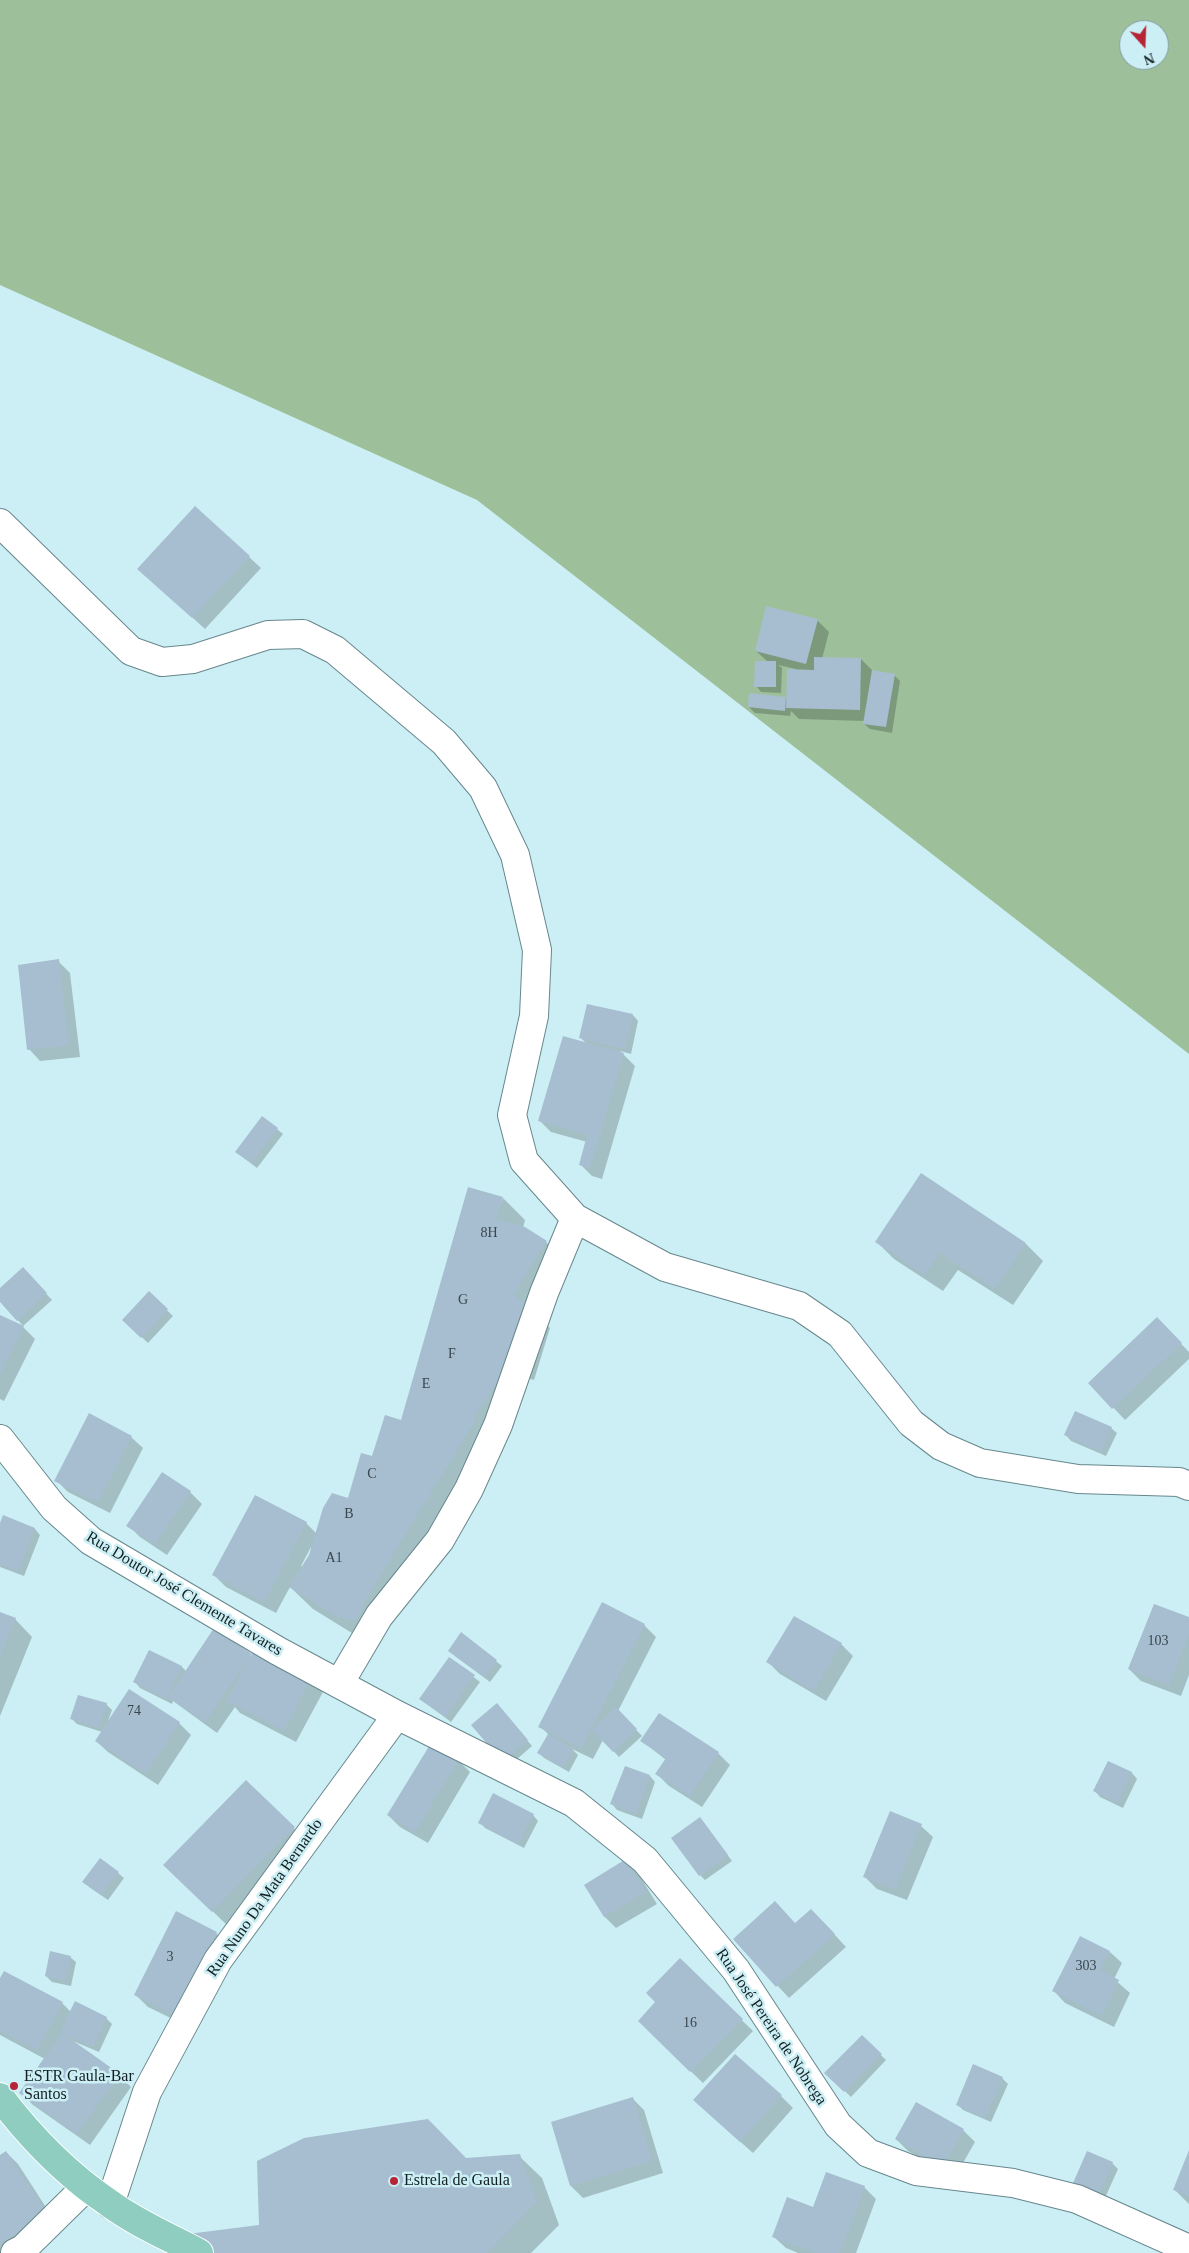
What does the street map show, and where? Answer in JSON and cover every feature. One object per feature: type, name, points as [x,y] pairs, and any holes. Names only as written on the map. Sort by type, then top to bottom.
[{"type":"main road","points":[[0,2097],[22,2127],[55,2160],[86,2187],[110,2204],[199,2253]]},
{"type":"street","points":[[0,523],[131,651],[138,654],[162,662],[193,659],[268,635],[303,634],[335,650],[444,742],[483,788],[515,856],[537,950],[534,1016],[512,1115],[524,1161],[575,1218],[665,1267],[799,1306],[840,1334],[911,1423],[941,1446],[980,1463],[1078,1479],[1179,1482],[1189,1486]]},
{"type":"street","points":[[339,1684],[379,1616],[440,1540],[469,1489],[498,1425],[544,1292],[575,1218]]},
{"type":"street","name":"Rua Doutor José Clemente Tavares","points":[[0,1439],[54,1508],[91,1541],[278,1651],[397,1715]]},
{"type":"street","name":"Rua Nuno Da Mata Bernardo","points":[[110,2204],[147,2092],[218,1960],[397,1715]]},
{"type":"street","name":"Rua José Pereira de Nobrega","points":[[397,1715],[574,1803],[644,1860],[736,1970],[838,2125],[868,2153],[916,2172],[1013,2183],[1078,2199],[1189,2249]]},
{"type":"street","points":[[15,2253],[23,2249],[86,2187]]},
{"type":"green space","points":[[0,0],[1189,0],[1189,1054],[477,500],[0,285]]},
{"type":"building","points":[[195,506],[250,556],[192,618],[137,569]]},
{"type":"building","points":[[766,606],[818,619],[806,664],[755,651]]},
{"type":"building","points":[[814,657],[861,658],[860,710],[786,708],[787,669],[814,670]]},
{"type":"building","points":[[755,661],[776,661],[776,687],[754,687]]},
{"type":"building","points":[[872,670],[895,674],[886,727],[863,724]]},
{"type":"building","points":[[749,693],[786,697],[785,711],[748,707]]},
{"type":"building","points":[[59,959],[69,1045],[27,1050],[18,965]]},
{"type":"building","points":[[587,1004],[633,1014],[625,1049],[579,1038]]},
{"type":"building","points":[[563,1036],[624,1053],[590,1168],[579,1165],[587,1135],[538,1121]]},
{"type":"building","points":[[262,1116],[278,1128],[251,1163],[235,1152]]},
{"type":"building","points":[[921,1173],[1026,1243],[995,1289],[940,1253],[925,1275],[875,1242]]},
{"type":"building","points":[[468,1187],[503,1197],[496,1219],[525,1227],[547,1241],[513,1295],[528,1305],[512,1358],[505,1356],[498,1380],[476,1414],[474,1423],[379,1577],[355,1621],[336,1616],[289,1587],[309,1555],[323,1508],[332,1493],[348,1498],[361,1453],[372,1456],[385,1415],[401,1420]]},
{"type":"building","points":[[23,1267],[47,1293],[17,1321],[0,1302],[0,1288]]},
{"type":"building","points":[[149,1291],[168,1309],[141,1338],[122,1320]]},
{"type":"building","points":[[0,1315],[24,1326],[0,1374]]},
{"type":"building","points":[[1157,1317],[1182,1343],[1112,1409],[1088,1383]]},
{"type":"building","points":[[1075,1411],[1112,1427],[1101,1452],[1064,1435]]},
{"type":"building","points":[[89,1413],[132,1436],[98,1502],[54,1481]]},
{"type":"building","points":[[162,1472],[191,1491],[155,1544],[126,1526]]},
{"type":"building","points":[[255,1495],[307,1522],[264,1602],[212,1575]]},
{"type":"building","points":[[3,1515],[35,1528],[18,1571],[0,1564],[0,1523]]},
{"type":"building","points":[[602,1602],[645,1624],[581,1748],[538,1727]]},
{"type":"building","points":[[1154,1604],[1189,1617],[1189,1634],[1169,1685],[1128,1669]]},
{"type":"building","points":[[0,1612],[16,1618],[0,1656]]},
{"type":"building","points":[[794,1616],[842,1643],[814,1691],[766,1662]]},
{"type":"building","points":[[214,1628],[252,1654],[205,1722],[168,1697]]},
{"type":"building","points":[[461,1632],[497,1660],[484,1677],[448,1651]]},
{"type":"building","points":[[254,1649],[311,1679],[284,1731],[227,1701]]},
{"type":"building","points":[[149,1650],[182,1666],[166,1699],[133,1682]]},
{"type":"building","points":[[449,1657],[475,1675],[445,1717],[419,1699]]},
{"type":"building","points":[[129,1689],[180,1722],[146,1774],[95,1741]]},
{"type":"building","points":[[78,1695],[107,1703],[99,1728],[70,1719]]},
{"type":"building","points":[[497,1703],[528,1740],[502,1761],[471,1725]]},
{"type":"building","points":[[616,1707],[637,1729],[613,1752],[592,1730]]},
{"type":"building","points":[[659,1713],[719,1752],[690,1796],[655,1774],[666,1758],[640,1741]]},
{"type":"building","points":[[548,1734],[573,1749],[563,1767],[537,1753]]},
{"type":"building","points":[[431,1743],[459,1759],[415,1832],[387,1815]]},
{"type":"building","points":[[1108,1761],[1132,1772],[1117,1803],[1093,1791]]},
{"type":"building","points":[[625,1766],[650,1775],[636,1814],[610,1804]]},
{"type":"building","points":[[246,1780],[295,1827],[212,1912],[163,1865]]},
{"type":"building","points":[[493,1793],[534,1814],[518,1844],[478,1823]]},
{"type":"building","points":[[890,1811],[922,1824],[895,1889],[863,1877]]},
{"type":"building","points":[[700,1817],[728,1855],[699,1876],[671,1838]]},
{"type":"building","points":[[100,1858],[119,1872],[101,1895],[82,1882]]},
{"type":"building","points":[[626,1859],[646,1892],[604,1917],[584,1885]]},
{"type":"building","points":[[775,1901],[795,1923],[811,1909],[835,1934],[776,1987],[733,1939]]},
{"type":"building","points":[[176,1911],[217,1932],[175,2015],[134,1995]]},
{"type":"building","points":[[1080,1936],[1110,1951],[1100,1970],[1119,1980],[1102,2016],[1052,1991]]},
{"type":"building","points":[[50,1951],[71,1956],[65,1981],[45,1976]]},
{"type":"building","points":[[680,1958],[743,2019],[690,2072],[638,2021],[655,2002],[646,1993]]},
{"type":"building","points":[[4,1971],[63,2002],[37,2050],[0,2030],[0,1978]]},
{"type":"building","points":[[75,2001],[107,2017],[93,2047],[60,2032]]},
{"type":"building","points":[[62,2033],[120,2074],[77,2134],[19,2093]]},
{"type":"building","points":[[862,2035],[882,2054],[844,2092],[824,2073]]},
{"type":"building","points":[[735,2054],[782,2095],[740,2142],[693,2100]]},
{"type":"building","points":[[973,2064],[1003,2077],[985,2118],[956,2105]]},
{"type":"building","points":[[633,2097],[652,2161],[570,2186],[551,2122]]},
{"type":"building","points":[[916,2102],[964,2129],[943,2167],[895,2139]]},
{"type":"building","name":"Estrela de Gaula","points":[[428,2119],[466,2158],[520,2154],[537,2202],[487,2253],[205,2253],[172,2236],[259,2225],[257,2161],[304,2138]]},
{"type":"building","points":[[1189,2150],[1189,2196],[1173,2190]]},
{"type":"building","points":[[6,2151],[47,2213],[0,2244],[0,2155]]},
{"type":"building","points":[[1087,2151],[1113,2162],[1100,2193],[1073,2183]]},
{"type":"building","points":[[826,2172],[865,2186],[840,2253],[816,2253],[772,2237],[787,2197],[813,2207]]},
{"type":"place","name":"ESTR Gaula-Bar Santos","points":[[14,2086]]},
{"type":"place","name":"Estrela de Gaula","points":[[394,2181]]}]
